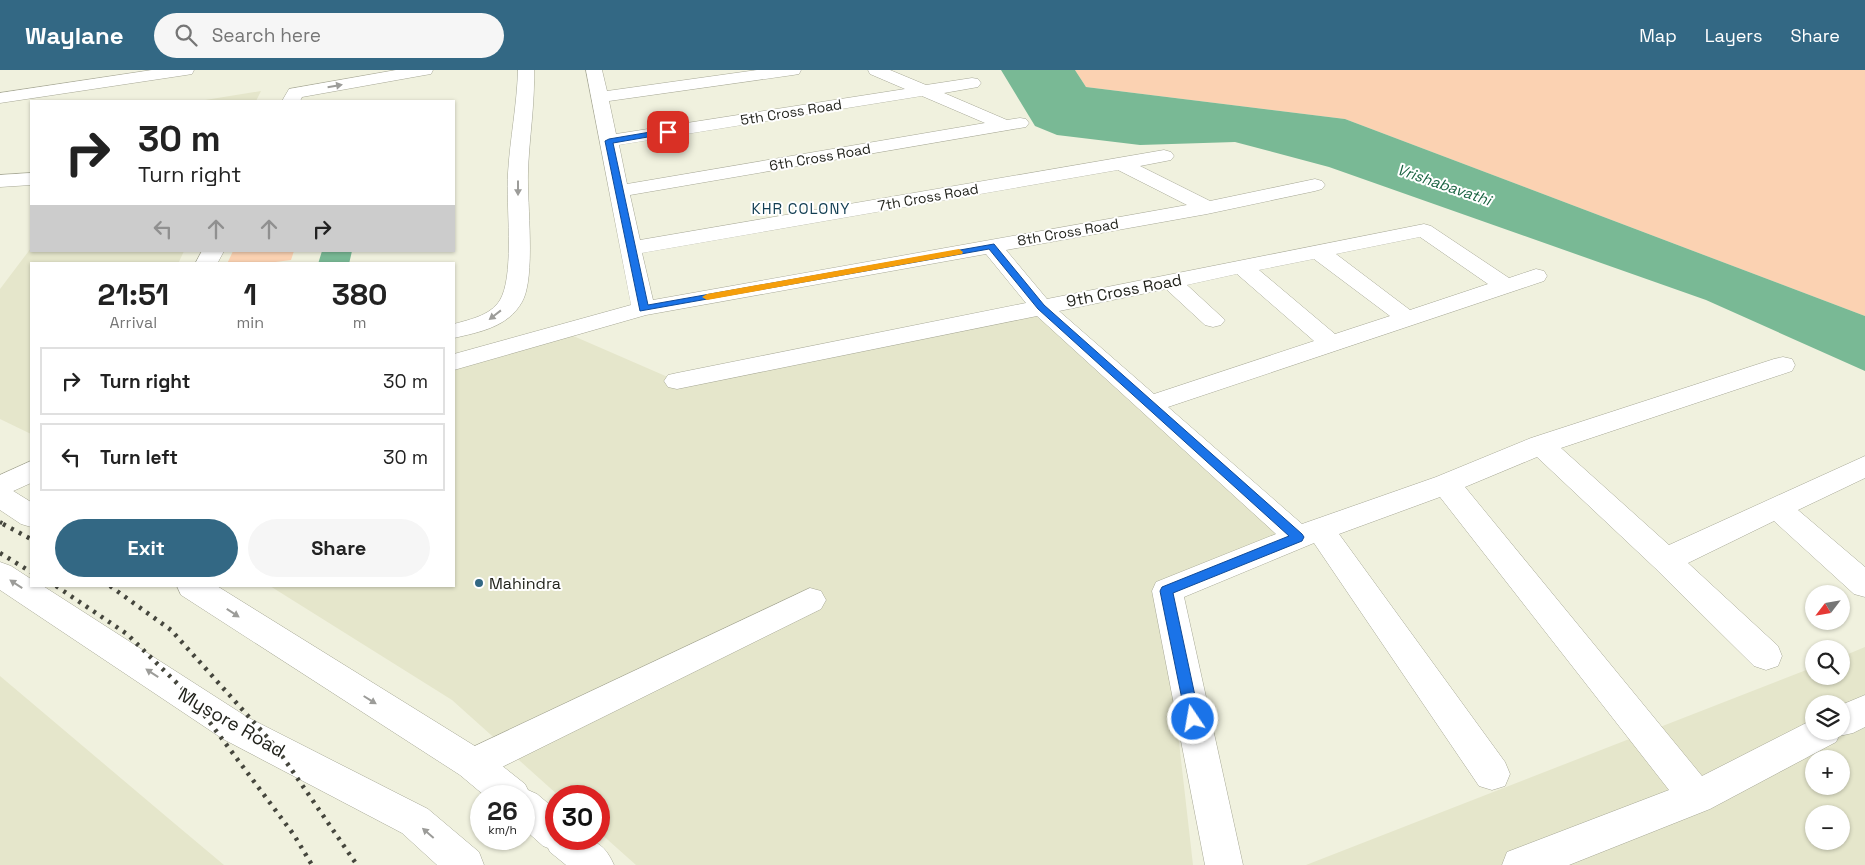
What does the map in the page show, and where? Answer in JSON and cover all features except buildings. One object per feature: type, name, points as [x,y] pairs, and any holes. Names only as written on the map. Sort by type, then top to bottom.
[{"type":"main road","points":[[292,100],[295,93],[425,70]]},
{"type":"main road","points":[[455,331],[492,320],[512,300],[518,279],[520,158],[526,94],[526,70]]},
{"type":"main road","points":[[594,70],[644,308]]},
{"type":"main road","points":[[600,97],[793,70]]},
{"type":"main road","points":[[876,70],[925,91]]},
{"type":"main road","points":[[0,98],[175,71]]},
{"type":"main road","name":"5th Cross Road","points":[[609,141],[972,83]]},
{"type":"main road","name":"6th Cross Road","points":[[620,191],[972,123],[1012,124],[925,91]]},
{"type":"main road","points":[[520,158],[538,147],[537,116]]},
{"type":"main road","name":"7th Cross Road","points":[[632,248],[1164,156]]},
{"type":"main road","points":[[1120,163],[1207,208]]},
{"type":"main road","points":[[1,183],[30,180]]},
{"type":"main road","name":"8th Cross Road","points":[[455,362],[644,308],[1207,208],[1315,185]]},
{"type":"main road","name":"9th Cross Road","points":[[677,381],[1424,230],[1506,286]]},
{"type":"main road","points":[[991,246],[1041,307],[1149,404],[1309,534],[1492,774]]},
{"type":"main road","points":[[1318,251],[1408,319]]},
{"type":"main road","points":[[1242,267],[1332,344]]},
{"type":"main road","points":[[1149,404],[1536,276]]},
{"type":"main road","points":[[1170,281],[1213,320]]},
{"type":"main road","points":[[1224,865],[1166,591],[1309,534],[1446,484],[1541,445],[1783,365]]},
{"type":"main road","points":[[1541,445],[1666,560],[1766,656]]},
{"type":"main road","points":[[1666,560],[1865,466]]},
{"type":"main road","points":[[8,491],[30,467]]},
{"type":"main road","points":[[8,491],[30,472]]},
{"type":"main road","points":[[1446,484],[1697,797]]},
{"type":"main road","points":[[8,491],[30,515]]},
{"type":"main road","points":[[1777,508],[1865,585]]},
{"type":"main road","name":"Mysore Road","points":[[0,574],[235,728],[415,821],[465,865]]},
{"type":"main road","points":[[194,587],[474,764],[499,785]]},
{"type":"main road","points":[[474,764],[810,600]]},
{"type":"main road","points":[[1850,718],[1865,710]]},
{"type":"main road","points":[[1520,865],[1697,797],[1807,740]]},
{"type":"main road","points":[[535,815],[545,824]]},
{"type":"main road","points":[[576,850],[594,865]]},
{"type":"shaded area","points":[[1075,70],[1865,70],[1865,316],[1345,119],[1086,87]]},
{"type":"shaded area","points":[[261,91],[256,100],[205,100]]},
{"type":"shaded area","points":[[30,249],[30,252],[184,252],[179,262],[30,262],[30,434],[0,419],[0,289]]},
{"type":"shaded area","points":[[233,252],[294,252],[291,260],[276,262],[228,262]]},
{"type":"shaded area","points":[[1037,309],[1288,534],[1163,602],[1193,865],[636,865],[610,842],[610,785],[547,785],[452,700],[272,587],[455,587],[455,361],[555,328],[677,381]]},
{"type":"shaded area","points":[[1865,647],[1865,865],[1306,865],[1805,671],[1805,685],[1850,685],[1850,653]]},
{"type":"shaded area","points":[[0,676],[168,818],[224,865],[0,865]]},
{"type":"water","name":"Vrishabavathi","points":[[1001,70],[1075,70],[1086,87],[1345,119],[1865,316],[1865,371],[1706,300],[1329,167],[1235,142],[1140,145],[1057,135],[1035,126]]},
{"type":"water","points":[[322,252],[352,252],[349,262],[319,262]]},
{"type":"railway","points":[[0,522],[6,525]]},
{"type":"railway","points":[[3,524],[30,538]]},
{"type":"railway","points":[[0,553],[30,571]]},
{"type":"railway","points":[[57,587],[127,634],[190,696],[294,835],[312,865]]},
{"type":"railway","points":[[111,587],[171,630],[276,747],[357,865]]},
{"type":"slow traffic","points":[[707,297],[959,252]]},
{"type":"place","name":"Mahindra","points":[[479,583]]},
{"type":"district","name":"KHR COLONY","points":[[801,209]]},
{"type":"route","points":[[668,132],[609,141],[644,308],[991,246],[1041,307],[1298,537],[1166,591],[1193,719]]}]
